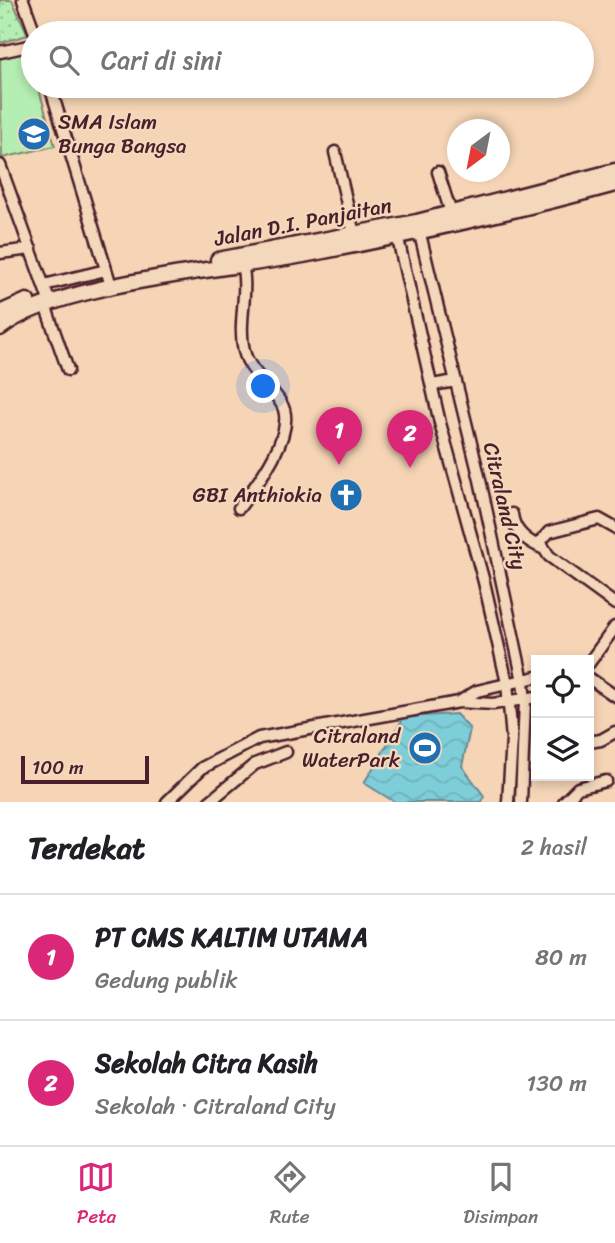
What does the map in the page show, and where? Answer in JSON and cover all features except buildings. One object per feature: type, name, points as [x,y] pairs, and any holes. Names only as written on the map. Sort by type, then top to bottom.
[{"type":"highway","name":"Jalan D.I. Panjaitan","points":[[418,227],[451,213],[615,171]]},
{"type":"highway","points":[[0,328],[46,297],[145,282],[397,232],[615,184]]},
{"type":"highway","name":"Jalan D.I. Panjaitan","points":[[0,313],[46,297],[73,283],[107,275],[241,261],[354,234],[397,232]]},
{"type":"street","points":[[23,0],[31,21]]},
{"type":"street","points":[[0,52],[21,48]]},
{"type":"street","points":[[54,98],[107,275]]},
{"type":"street","points":[[335,152],[354,234]]},
{"type":"street","points":[[0,165],[31,249],[68,370]]},
{"type":"street","points":[[438,172],[451,213]]},
{"type":"street","name":"Citraland City","points":[[418,227],[456,381],[523,681],[525,701],[521,802]]},
{"type":"street","name":"Citraland City","points":[[397,232],[511,703],[508,802]]},
{"type":"street","points":[[0,253],[31,249]]},
{"type":"street","points":[[239,508],[267,472],[277,448],[284,416],[281,403],[244,353],[242,337],[246,286],[241,261]]},
{"type":"street","points":[[432,385],[456,381]]},
{"type":"street","points":[[512,514],[515,527],[522,536],[542,548],[615,604]]},
{"type":"street","points":[[542,548],[541,537],[548,532],[599,519],[615,528]]},
{"type":"street","points":[[594,656],[615,627]]},
{"type":"street","points":[[459,702],[468,694],[531,679]]},
{"type":"street","points":[[594,681],[615,696]]},
{"type":"street","points":[[167,802],[202,768],[259,738],[459,702],[477,705],[531,699]]},
{"type":"street","points":[[594,741],[615,732]]},
{"type":"street","points":[[209,802],[255,764],[286,752]]},
{"type":"street","points":[[564,802],[578,788],[606,781]]},
{"type":"green space","points":[[0,0],[12,0],[22,21],[21,37],[0,43]]},
{"type":"green space","points":[[21,54],[21,98],[41,98],[55,146],[2,158],[0,59]]},
{"type":"water","name":"Citraland WaterPark","points":[[456,714],[470,729],[462,766],[484,796],[482,802],[395,802],[364,783],[404,717]]},
{"type":"place","name":"SMA Islam Bunga Bangsa","points":[[34,134]]},
{"type":"place","name":"PT CMS KALTIM UTAMA","points":[[339,465]]},
{"type":"place","name":"Sekolah Citra Kasih","points":[[410,468]]},
{"type":"place","name":"GBI Anthiokia","points":[[346,495]]},
{"type":"place","name":"Citraland WaterPark","points":[[425,748]]}]
